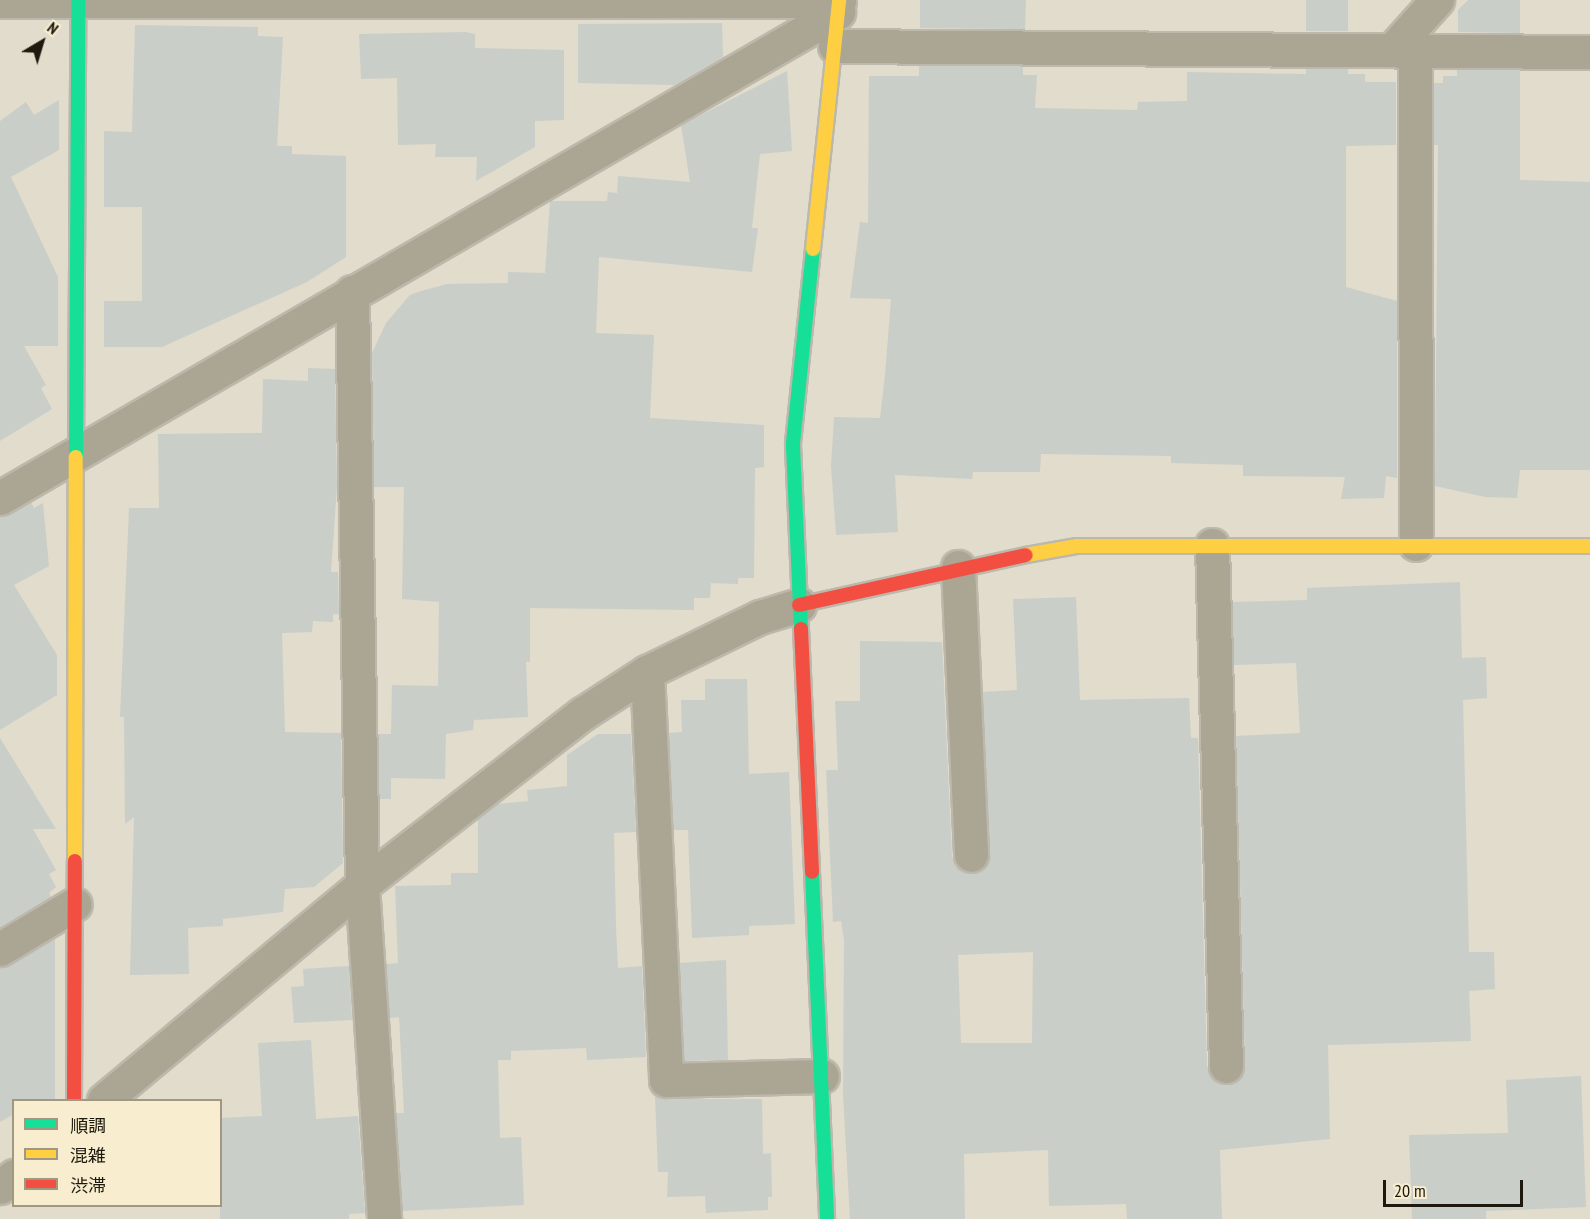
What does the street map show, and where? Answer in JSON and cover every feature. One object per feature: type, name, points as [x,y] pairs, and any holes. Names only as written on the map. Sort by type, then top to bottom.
[{"type":"street","points":[[1416,544],[1404,49],[1437,0]]},
{"type":"street","points":[[0,1],[838,4]]},
{"type":"street","points":[[74,1099],[78,1]]},
{"type":"street","points":[[827,1219],[793,443],[838,4]]},
{"type":"street","points":[[0,498],[838,4]]},
{"type":"street","points":[[835,46],[1590,52]]},
{"type":"street","points":[[352,292],[362,885],[384,1219]]},
{"type":"street","points":[[106,1099],[362,885],[582,714],[647,672],[760,617],[799,605],[958,567],[1077,546],[1416,544],[1590,546]]},
{"type":"street","points":[[1212,545],[1226,1066]]},
{"type":"street","points":[[958,567],[971,855]]},
{"type":"street","points":[[647,672],[666,1080],[822,1076]]},
{"type":"street","points":[[0,949],[75,904]]},
{"type":"street","points":[[0,1187],[12,1178]]},
{"type":"building","points":[[920,0],[1026,0],[1025,29],[920,28]]},
{"type":"building","points":[[1306,0],[1348,0],[1348,31],[1306,31]]},
{"type":"building","points":[[1468,0],[1520,0],[1520,33],[1458,32],[1458,10]]},
{"type":"building","points":[[722,23],[723,57],[675,85],[578,83],[578,24]]},
{"type":"building","points":[[135,25],[258,27],[258,36],[283,37],[277,146],[292,146],[292,154],[346,156],[346,257],[307,282],[162,347],[104,347],[104,301],[142,301],[142,207],[104,207],[104,131],[132,132]]},
{"type":"building","points":[[466,32],[475,34],[475,48],[564,50],[564,120],[535,121],[535,147],[476,181],[477,157],[435,157],[436,144],[398,145],[397,78],[361,79],[359,34]]},
{"type":"building","points":[[919,65],[1023,66],[1023,75],[1037,75],[1035,108],[1137,110],[1138,102],[1187,101],[1187,72],[1306,74],[1306,68],[1348,69],[1348,74],[1365,74],[1365,82],[1396,82],[1396,145],[1346,146],[1346,287],[1397,301],[1397,478],[1386,476],[1384,498],[1341,499],[1345,477],[1243,476],[1243,465],[1171,463],[1171,456],[1041,454],[1040,472],[973,472],[972,479],[895,475],[898,532],[836,535],[831,466],[834,417],[880,418],[891,299],[850,298],[860,222],[868,223],[869,76],[919,76]]},
{"type":"building","points":[[1457,70],[1520,70],[1520,180],[1590,182],[1590,470],[1520,470],[1517,498],[1485,497],[1435,486],[1438,145],[1434,145],[1434,83],[1443,83],[1443,76],[1457,76]]},
{"type":"building","points":[[787,71],[792,151],[760,154],[752,228],[758,228],[752,272],[599,257],[596,333],[654,335],[650,418],[764,425],[764,467],[755,468],[754,578],[738,578],[738,584],[711,583],[710,598],[694,598],[694,610],[530,608],[530,662],[526,662],[528,717],[474,720],[473,730],[446,734],[445,779],[391,778],[391,799],[379,799],[378,734],[391,734],[392,685],[438,686],[439,602],[402,599],[404,487],[374,487],[372,353],[386,323],[410,295],[421,291],[447,284],[508,283],[508,272],[545,273],[550,201],[607,201],[608,192],[617,193],[618,176],[690,182],[681,125]]},
{"type":"building","points":[[59,100],[59,150],[11,177],[58,277],[58,346],[24,346],[46,385],[41,388],[52,409],[0,441],[0,121],[26,102],[34,115]]},
{"type":"building","points":[[308,368],[335,369],[337,486],[331,572],[338,572],[339,614],[333,614],[333,622],[313,621],[312,632],[282,633],[285,732],[341,733],[343,863],[314,887],[285,889],[283,912],[223,919],[223,926],[188,928],[189,974],[130,975],[134,817],[125,824],[124,717],[120,717],[129,508],[159,508],[158,434],[262,433],[263,379],[308,381]]},
{"type":"building","points":[[31,502],[34,508],[43,503],[49,566],[14,585],[57,655],[57,695],[0,730],[0,517]]},
{"type":"building","points":[[1460,582],[1462,658],[1486,657],[1487,698],[1463,700],[1469,952],[1494,952],[1495,989],[1469,991],[1471,1041],[1328,1045],[1330,1139],[1220,1150],[1222,1219],[1127,1219],[1126,1204],[1049,1206],[1048,1150],[964,1154],[965,1219],[850,1219],[843,1094],[844,940],[841,921],[833,922],[826,770],[838,770],[835,701],[860,701],[860,641],[942,642],[952,856],[956,866],[971,874],[982,870],[990,854],[982,692],[1017,690],[1013,599],[1076,597],[1080,700],[1189,698],[1191,738],[1198,738],[1207,1066],[1217,1082],[1227,1085],[1242,1075],[1245,1065],[1236,736],[1300,733],[1296,663],[1234,665],[1232,602],[1307,600],[1307,588]],"holes":[[[1033,952],[1032,1043],[961,1043],[958,955]]]},
{"type":"building","points":[[705,679],[747,679],[749,774],[789,772],[795,924],[749,926],[749,935],[692,938],[688,830],[673,830],[669,733],[682,732],[681,700],[705,700]]},
{"type":"building","points":[[598,734],[631,734],[636,832],[614,833],[616,927],[618,968],[642,966],[646,1057],[587,1060],[586,1048],[511,1051],[511,1060],[498,1060],[500,1138],[521,1137],[524,1205],[402,1211],[396,1113],[404,1113],[399,1017],[390,1018],[386,964],[398,963],[395,886],[451,885],[451,873],[478,873],[478,819],[497,804],[528,801],[527,790],[567,786],[567,755]]},
{"type":"building","points":[[0,738],[56,829],[33,829],[56,870],[49,874],[56,887],[49,893],[51,897],[0,927]]},
{"type":"building","points":[[55,938],[55,1099],[12,1099],[12,1115],[0,1122],[0,968]]},
{"type":"building","points":[[726,960],[728,1060],[684,1061],[679,963]]},
{"type":"building","points":[[349,966],[352,1020],[294,1023],[291,987],[304,986],[303,969]]},
{"type":"building","points":[[311,1040],[316,1119],[358,1116],[365,1213],[349,1214],[349,1219],[220,1219],[222,1118],[262,1116],[258,1043]]},
{"type":"building","points":[[1581,1076],[1586,1207],[1486,1211],[1486,1219],[1412,1219],[1409,1135],[1508,1133],[1506,1080]]},
{"type":"building","points":[[655,1095],[666,1099],[762,1099],[763,1154],[771,1153],[772,1197],[768,1197],[768,1210],[706,1213],[705,1196],[667,1197],[668,1172],[658,1172]]},
{"type":"traffic: fast","points":[[76,457],[78,0]]},
{"type":"traffic: fast","points":[[801,629],[793,443],[813,249]]},
{"type":"traffic: fast","points":[[812,872],[827,1219]]},
{"type":"traffic: slow","points":[[813,249],[839,0]]},
{"type":"traffic: slow","points":[[75,861],[76,457]]},
{"type":"traffic: slow","points":[[1026,555],[1077,546],[1590,546]]},
{"type":"traffic: jam","points":[[799,605],[1026,555]]},
{"type":"traffic: jam","points":[[801,629],[812,872]]},
{"type":"traffic: jam","points":[[74,1099],[75,861]]}]
